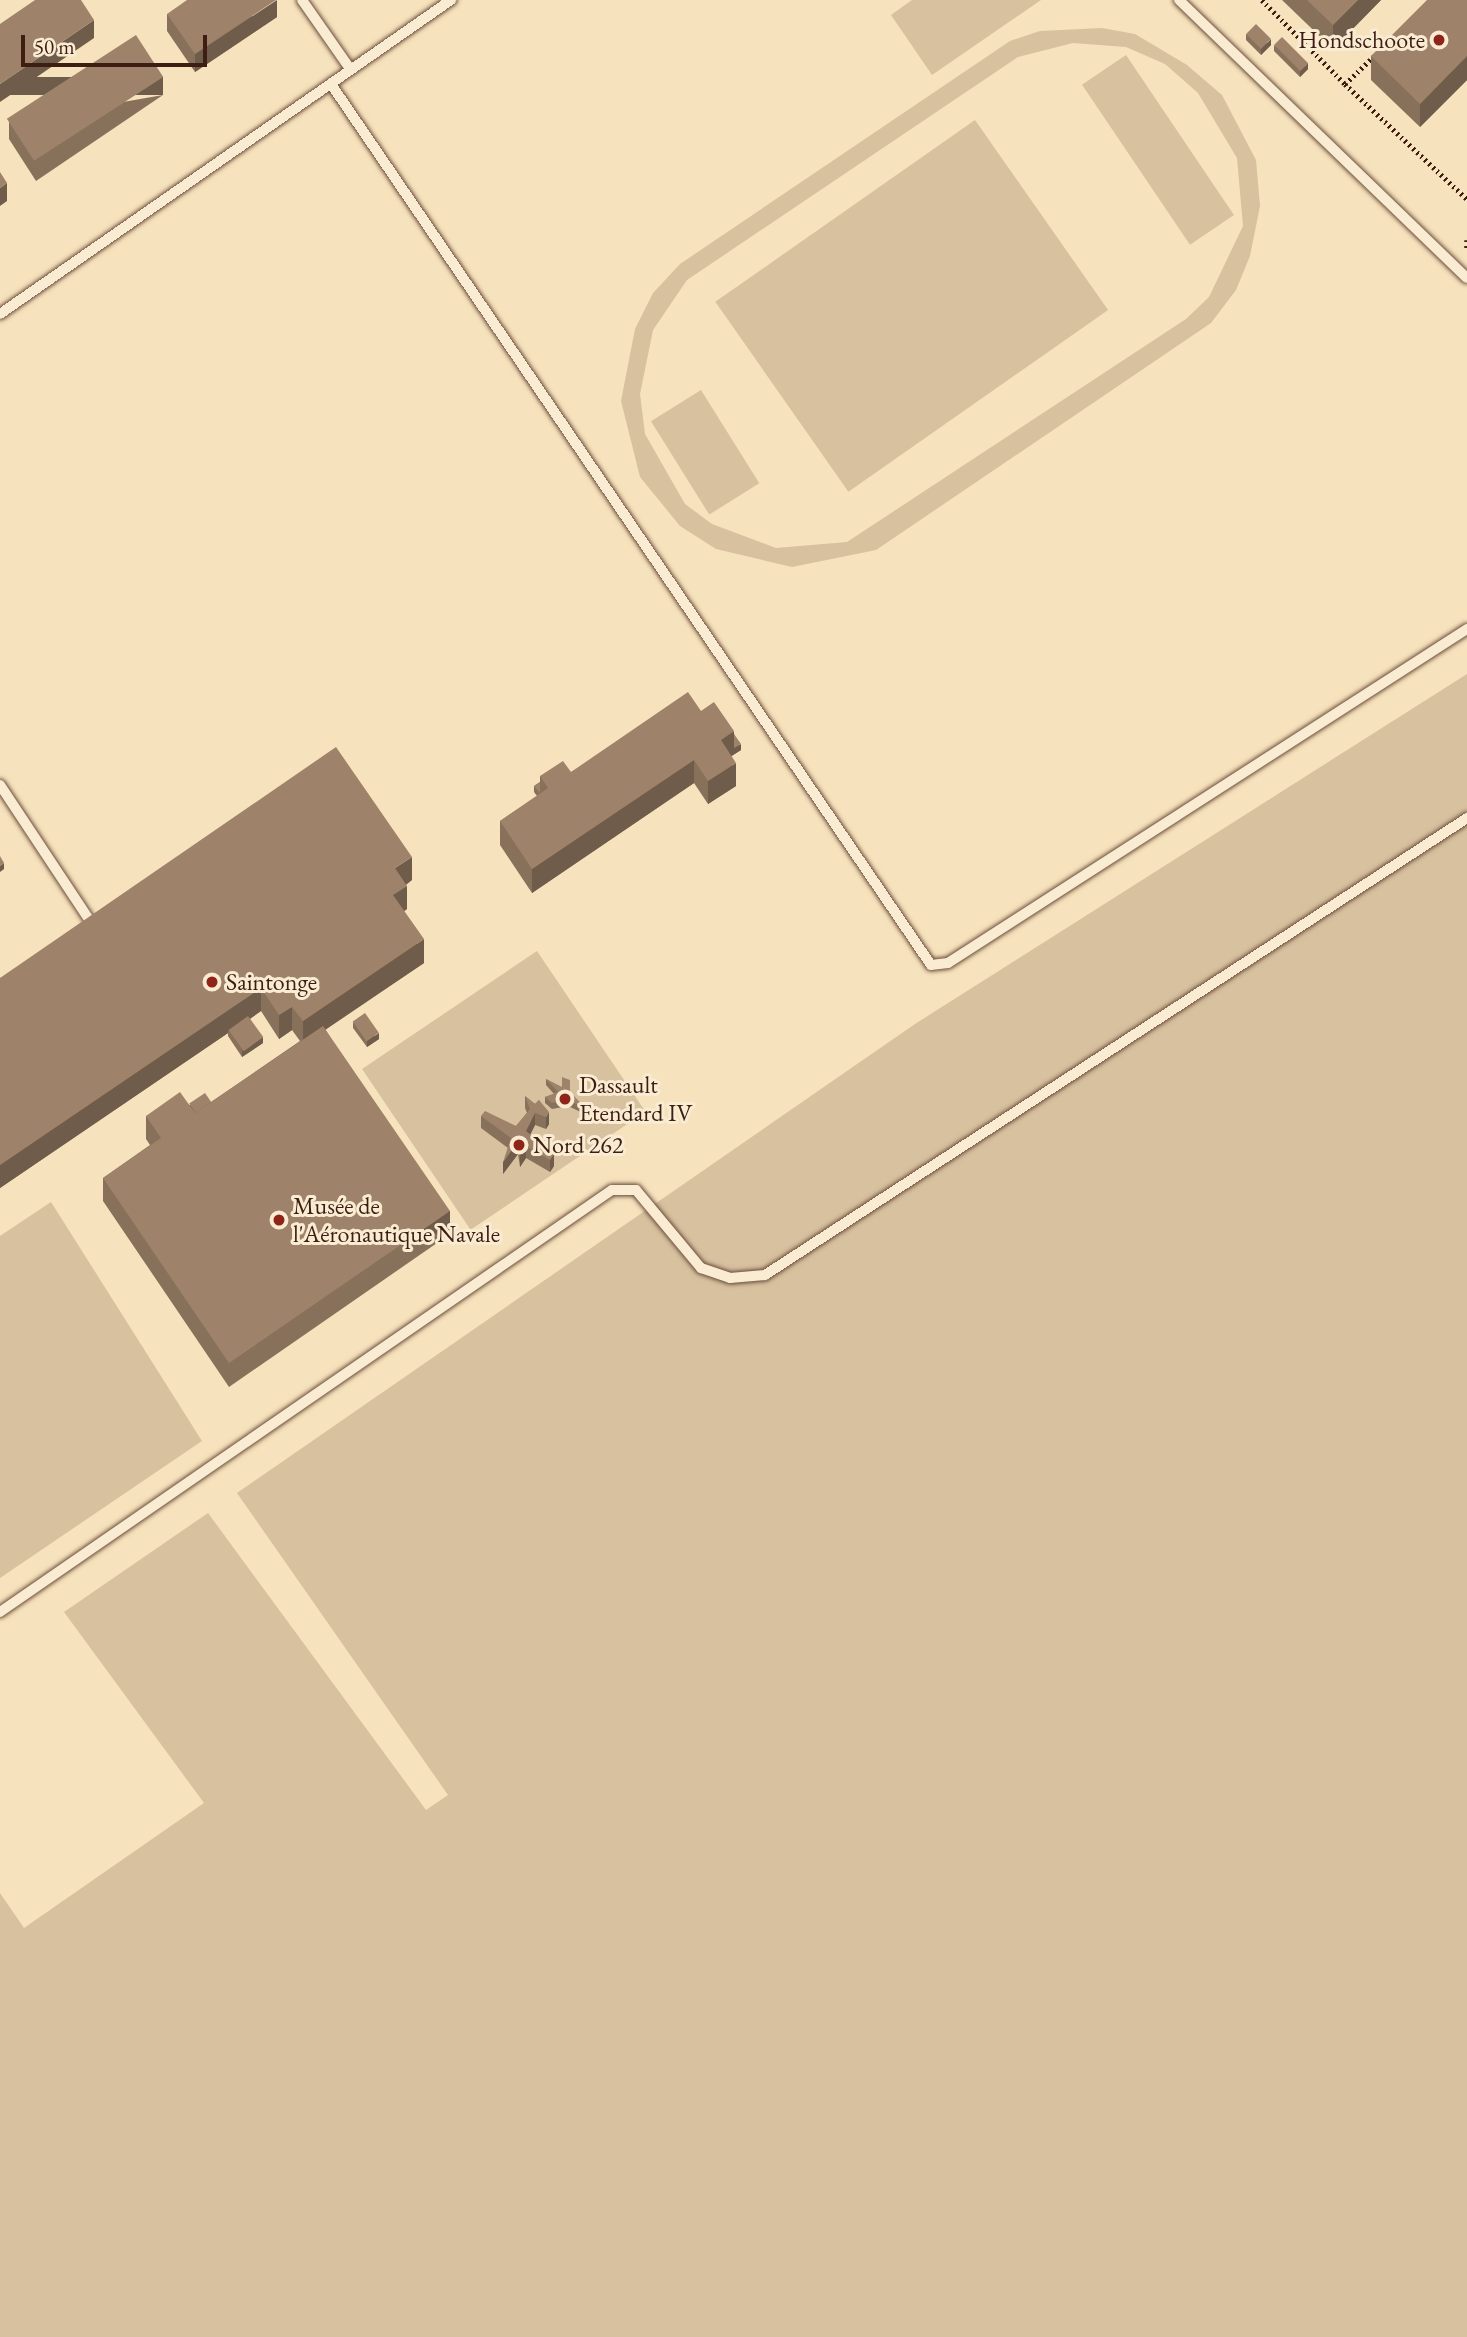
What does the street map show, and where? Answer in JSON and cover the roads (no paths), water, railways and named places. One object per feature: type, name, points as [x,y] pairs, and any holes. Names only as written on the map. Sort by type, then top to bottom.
[{"type":"lane","points":[[302,0],[349,67]]},
{"type":"lane","points":[[0,314],[332,87],[349,67],[451,0]]},
{"type":"lane","points":[[1179,0],[1467,278]]},
{"type":"lane","points":[[332,87],[931,965],[948,963],[1467,629]]},
{"type":"lane","points":[[0,785],[90,921]]},
{"type":"lane","points":[[0,1612],[612,1190],[636,1190],[701,1268],[730,1279],[765,1275],[1467,818]]},
{"type":"place","name":"Hondschoote","points":[[1439,40]]},
{"type":"place","name":"Saintonge","points":[[212,982]]},
{"type":"place","name":"Dassault Etendard IV","points":[[565,1099]]},
{"type":"place","name":"Nord 262","points":[[519,1145]]},
{"type":"place","name":"Musée de l'Aéronautique Navale","points":[[279,1220]]}]
